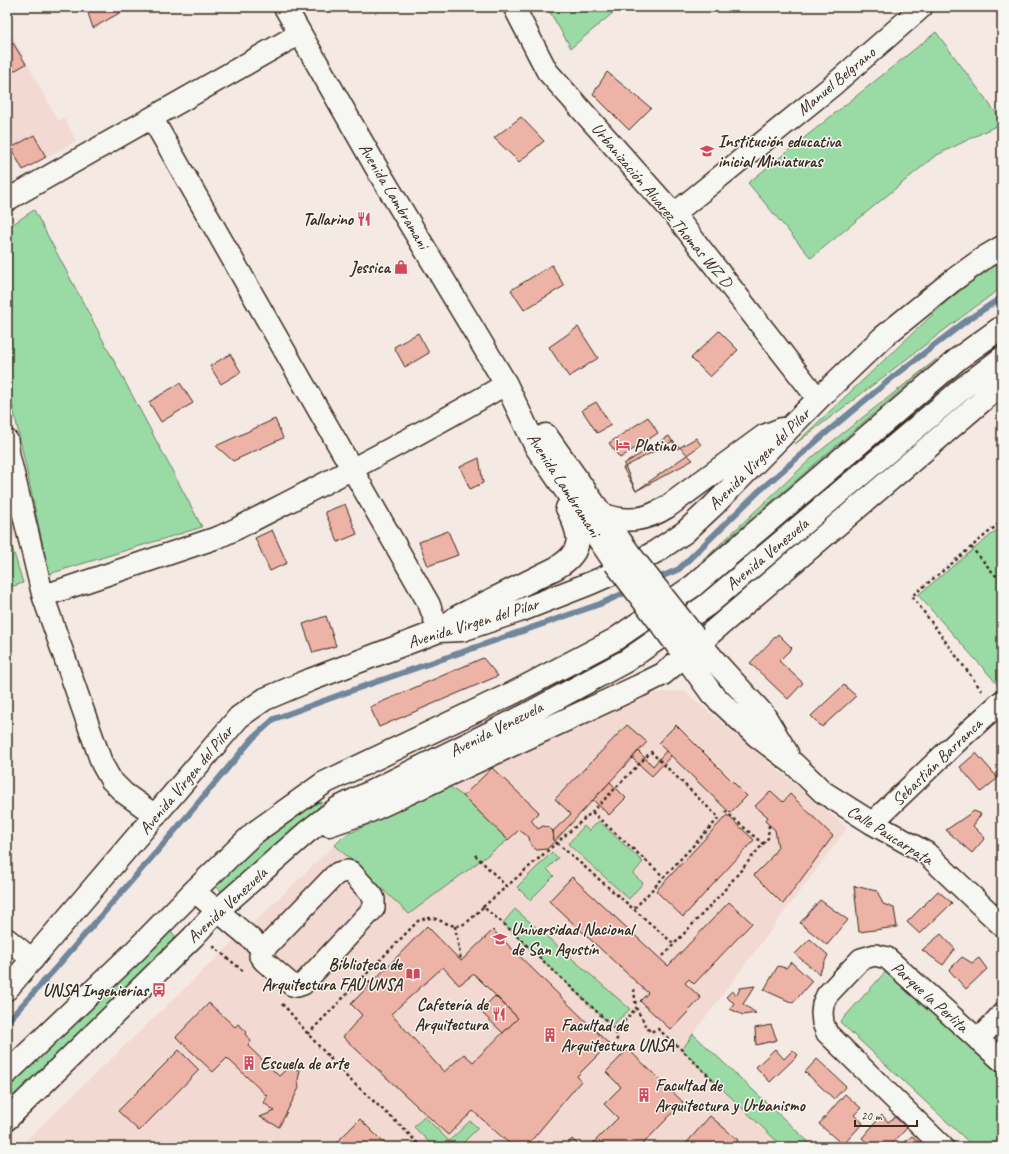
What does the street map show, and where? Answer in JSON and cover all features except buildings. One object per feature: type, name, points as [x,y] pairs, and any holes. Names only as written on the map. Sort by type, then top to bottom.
[{"type":"main road","name":"Avenida Lambramani","points":[[285,7],[380,174],[506,384],[536,446],[622,558]]},
{"type":"main road","name":"Avenida Virgen del Pilar","points":[[7,989],[239,717],[264,700],[310,680],[439,631],[462,630],[522,610],[630,566],[655,552],[685,532],[714,506],[818,399],[882,338],[952,281],[985,257],[1002,247]]},
{"type":"main road","name":"Avenida Venezuela","points":[[7,1073],[135,951],[254,833],[324,783],[516,692],[614,640],[694,586],[960,358],[1002,328]]},
{"type":"main road","name":"Avenida Venezuela","points":[[7,1119],[176,954],[217,911],[307,832],[338,808],[528,714],[626,661],[707,605],[963,388],[1002,358]]},
{"type":"main road","name":"Avenida Lambramani","points":[[506,384],[547,437],[602,514],[622,558]]},
{"type":"main road","name":"Avenida Venezuela","points":[[307,832],[370,811],[663,674],[689,646],[1002,384]]},
{"type":"main road","points":[[602,514],[618,520],[629,520],[638,519],[657,513],[764,436],[794,424]]},
{"type":"main road","points":[[439,631],[457,617],[556,568],[570,558],[576,550],[578,532],[575,524],[536,446]]},
{"type":"main road","name":"Calle Paucarpata","points":[[622,558],[689,646],[712,694],[757,736],[794,764],[823,792],[872,823],[926,853],[1002,925]]},
{"type":"street","name":"Urbanización Alvarez Thomas WZ D","points":[[514,7],[547,71],[674,214],[818,399]]},
{"type":"street","name":"Manuel Belgrano","points":[[674,214],[832,86],[922,7]]},
{"type":"street","points":[[7,200],[299,34]]},
{"type":"street","points":[[152,118],[429,604],[439,631]]},
{"type":"street","points":[[43,596],[218,537],[236,529],[352,469],[506,384]]},
{"type":"street","points":[[7,446],[43,596],[102,764],[111,780],[124,793],[156,816]]},
{"type":"street","name":"Sebastián Barranca","points":[[872,823],[998,704]]},
{"type":"street","points":[[347,871],[351,872],[372,895],[374,908],[371,912],[303,984],[297,986],[292,985],[264,962],[260,956],[263,950],[338,873],[347,871]]},
{"type":"street","points":[[194,891],[263,950]]},
{"type":"street","points":[[7,939],[33,960]]},
{"type":"street","name":"Parque la Perlita","points":[[943,1147],[827,1032],[823,1023],[822,1013],[823,1004],[827,995],[861,959],[875,955],[887,958],[1002,1061]]},
{"type":"street","points":[[978,1040],[1002,1014]]},
{"type":"path","points":[[998,704],[912,596],[1002,521]]},
{"type":"path","points":[[971,547],[1002,583]]},
{"type":"path","points":[[308,1034],[418,921],[426,918],[432,918],[455,926],[463,924],[592,812],[651,752],[719,818],[633,910]]},
{"type":"path","points":[[725,811],[763,844]]},
{"type":"path","points":[[592,812],[664,877]]},
{"type":"path","points":[[663,956],[720,894],[768,838],[769,825]]},
{"type":"path","points":[[557,843],[674,944]]},
{"type":"path","points":[[475,855],[507,887]]},
{"type":"path","points":[[483,908],[503,923],[616,1031],[617,1039],[615,1043]]},
{"type":"path","points":[[455,926],[461,961]]},
{"type":"path","points":[[209,942],[248,975]]},
{"type":"path","points":[[364,977],[371,984]]},
{"type":"path","points":[[634,988],[636,1008],[650,1032],[658,1029],[715,1082]]},
{"type":"path","points":[[277,1000],[288,1010],[347,1077],[402,1127],[421,1147]]},
{"type":"path","points":[[616,1031],[636,1008]]},
{"type":"shaded area","points":[[12,35],[58,121],[64,118],[76,141],[23,170],[7,140],[7,38]]},
{"type":"shaded area","name":"Universidad Nacional de San Agustín","points":[[684,691],[847,828],[693,1034],[814,1147],[19,1147],[344,836],[643,694]]},
{"type":"green space","points":[[547,7],[620,7],[571,48]]},
{"type":"green space","points":[[936,32],[1002,123],[935,156],[811,258],[748,183]]},
{"type":"green space","points":[[34,210],[202,527],[49,574],[13,407],[7,395],[7,228]]},
{"type":"green space","points":[[1002,261],[1002,287],[795,444],[947,301]]},
{"type":"green space","points":[[937,359],[699,564],[815,455]]},
{"type":"green space","points":[[1002,526],[1002,685],[1000,687],[918,595]]},
{"type":"green space","points":[[10,540],[23,583],[7,588],[7,541]]},
{"type":"green space","points":[[448,786],[463,796],[508,840],[409,914],[335,845],[344,836]]},
{"type":"green space","points":[[322,802],[316,811],[299,825],[226,895],[213,884],[291,818],[310,804]]},
{"type":"green space","points":[[599,821],[643,862],[633,874],[643,883],[629,899],[568,844],[584,826],[589,831]]},
{"type":"green space","points":[[552,852],[558,858],[547,869],[554,876],[530,900],[517,887]]},
{"type":"green space","points":[[515,909],[630,1009],[612,1026],[503,923]]},
{"type":"green space","points":[[169,931],[180,939],[7,1108],[7,1087]]},
{"type":"green space","points":[[888,969],[1002,1075],[1002,1147],[974,1147],[840,1022]]},
{"type":"green space","points":[[693,1034],[814,1147],[783,1147],[682,1050]]},
{"type":"green space","points":[[424,1116],[449,1141],[470,1121],[478,1128],[459,1147],[434,1147],[414,1127]]},
{"type":"waterway","points":[[654,580],[679,569],[759,491],[827,432],[893,377],[966,321],[1002,297]]},
{"type":"waterway","points":[[7,1022],[172,834],[253,738],[274,719],[600,604],[631,590]]},
{"type":"place","name":"Institución educativa inicial Miniaturas","points":[[707,151]]},
{"type":"place","name":"Tallarino","points":[[364,219]]},
{"type":"place","name":"Jessica","points":[[401,267]]},
{"type":"place","name":"Platino","points":[[623,445]]},
{"type":"place","name":"Universidad Nacional de San Agustín","points":[[500,939]]},
{"type":"place","name":"Biblioteca de Arquitectura FAU UNSA","points":[[413,974]]},
{"type":"place","name":"UNSA Ingenierias","points":[[159,990]]},
{"type":"place","name":"Cafetería de Arquitectura","points":[[499,1014]]},
{"type":"place","name":"Facultad de Arquitectura UNSA","points":[[550,1035]]},
{"type":"place","name":"Escuela de arte","points":[[249,1063]]},
{"type":"place","name":"Facultad de Arquitectura y Urbanismo","points":[[644,1095]]}]
